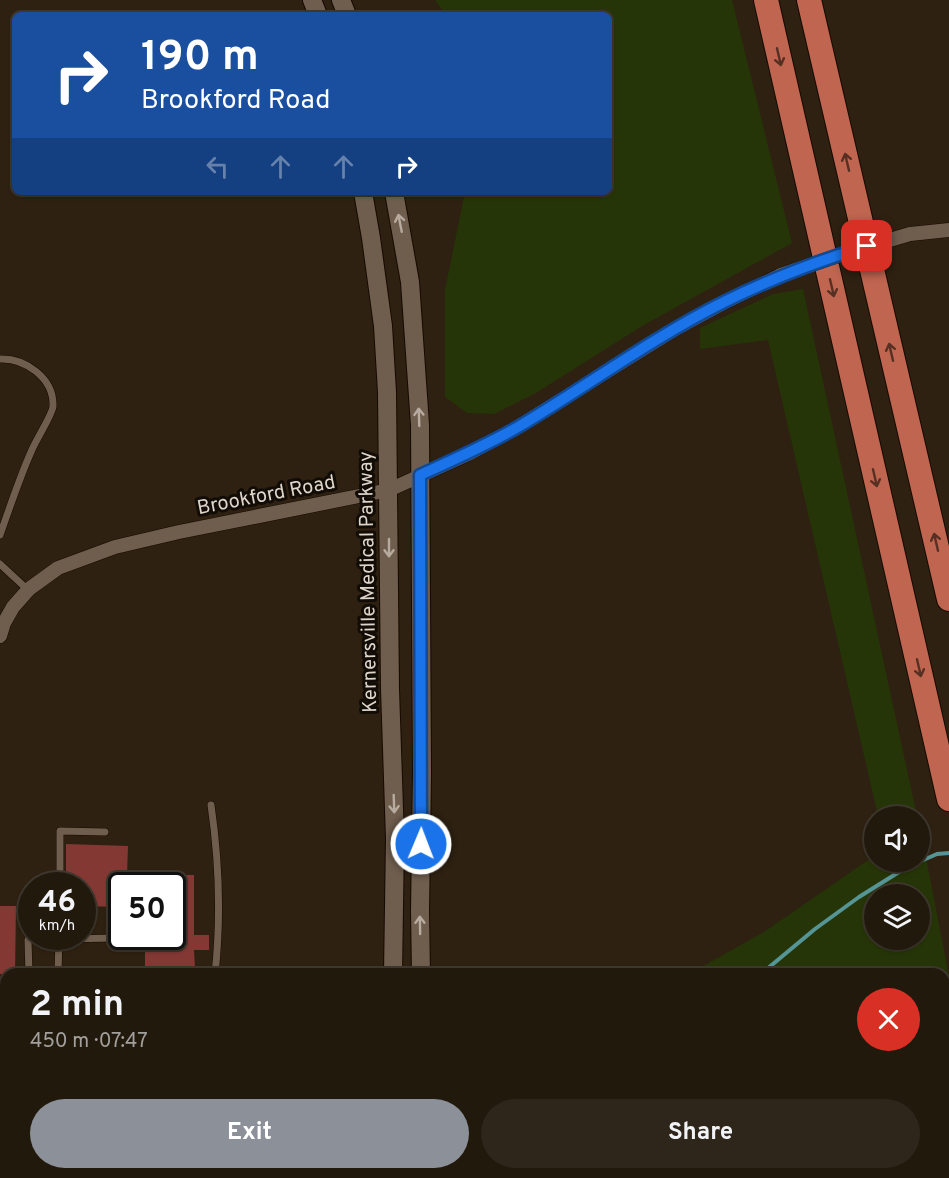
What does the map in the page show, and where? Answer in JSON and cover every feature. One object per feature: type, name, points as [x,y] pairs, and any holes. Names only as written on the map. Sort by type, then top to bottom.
[{"type":"highway","points":[[766,0],[949,799]]},
{"type":"highway","points":[[809,0],[949,599]]},
{"type":"main road","name":"Kernersville Medical Parkway","points":[[364,195],[375,259],[386,355],[390,689],[395,839],[393,968]]},
{"type":"main road","points":[[395,195],[410,282],[417,360],[422,774],[421,968]]},
{"type":"main road","points":[[394,877],[420,876]]},
{"type":"street","name":"Brookford Road","points":[[0,636],[13,607],[28,590],[58,568],[115,547],[388,490],[516,428],[675,329],[781,276],[910,234],[949,230]]},
{"type":"lane","points":[[0,358],[19,360],[39,373],[51,388],[53,407],[30,453],[0,535]]},
{"type":"lane","points":[[0,564],[28,590]]},
{"type":"lane","points":[[211,805],[217,845],[218,947],[216,968]]},
{"type":"lane","points":[[60,872],[60,831],[105,832]]},
{"type":"lane","points":[[28,950],[29,968]]},
{"type":"lane","points":[[58,968],[59,950]]},
{"type":"green space","points":[[435,0],[732,0],[792,243],[642,326],[536,393],[494,414],[467,413],[445,397],[445,290],[464,195],[612,195],[612,12],[444,12]]},
{"type":"green space","points":[[803,289],[915,806],[876,806],[768,340],[700,349],[700,328],[773,294]]},
{"type":"green space","points":[[864,863],[864,872],[929,872],[947,968],[700,968],[764,932]]},
{"type":"building","points":[[66,844],[128,846],[127,872],[108,872],[108,907],[96,906],[96,872],[66,872]]},
{"type":"building","points":[[186,875],[194,875],[194,935],[209,935],[209,950],[194,950],[195,968],[145,968],[145,950],[186,950]]},
{"type":"building","points":[[0,906],[16,906],[15,968],[0,968]]},
{"type":"waterway","points":[[768,968],[815,929],[859,897],[907,867],[937,854],[949,853]]},
{"type":"route","points":[[421,844],[420,475],[516,428],[675,329],[723,303],[781,276],[867,246]]}]
